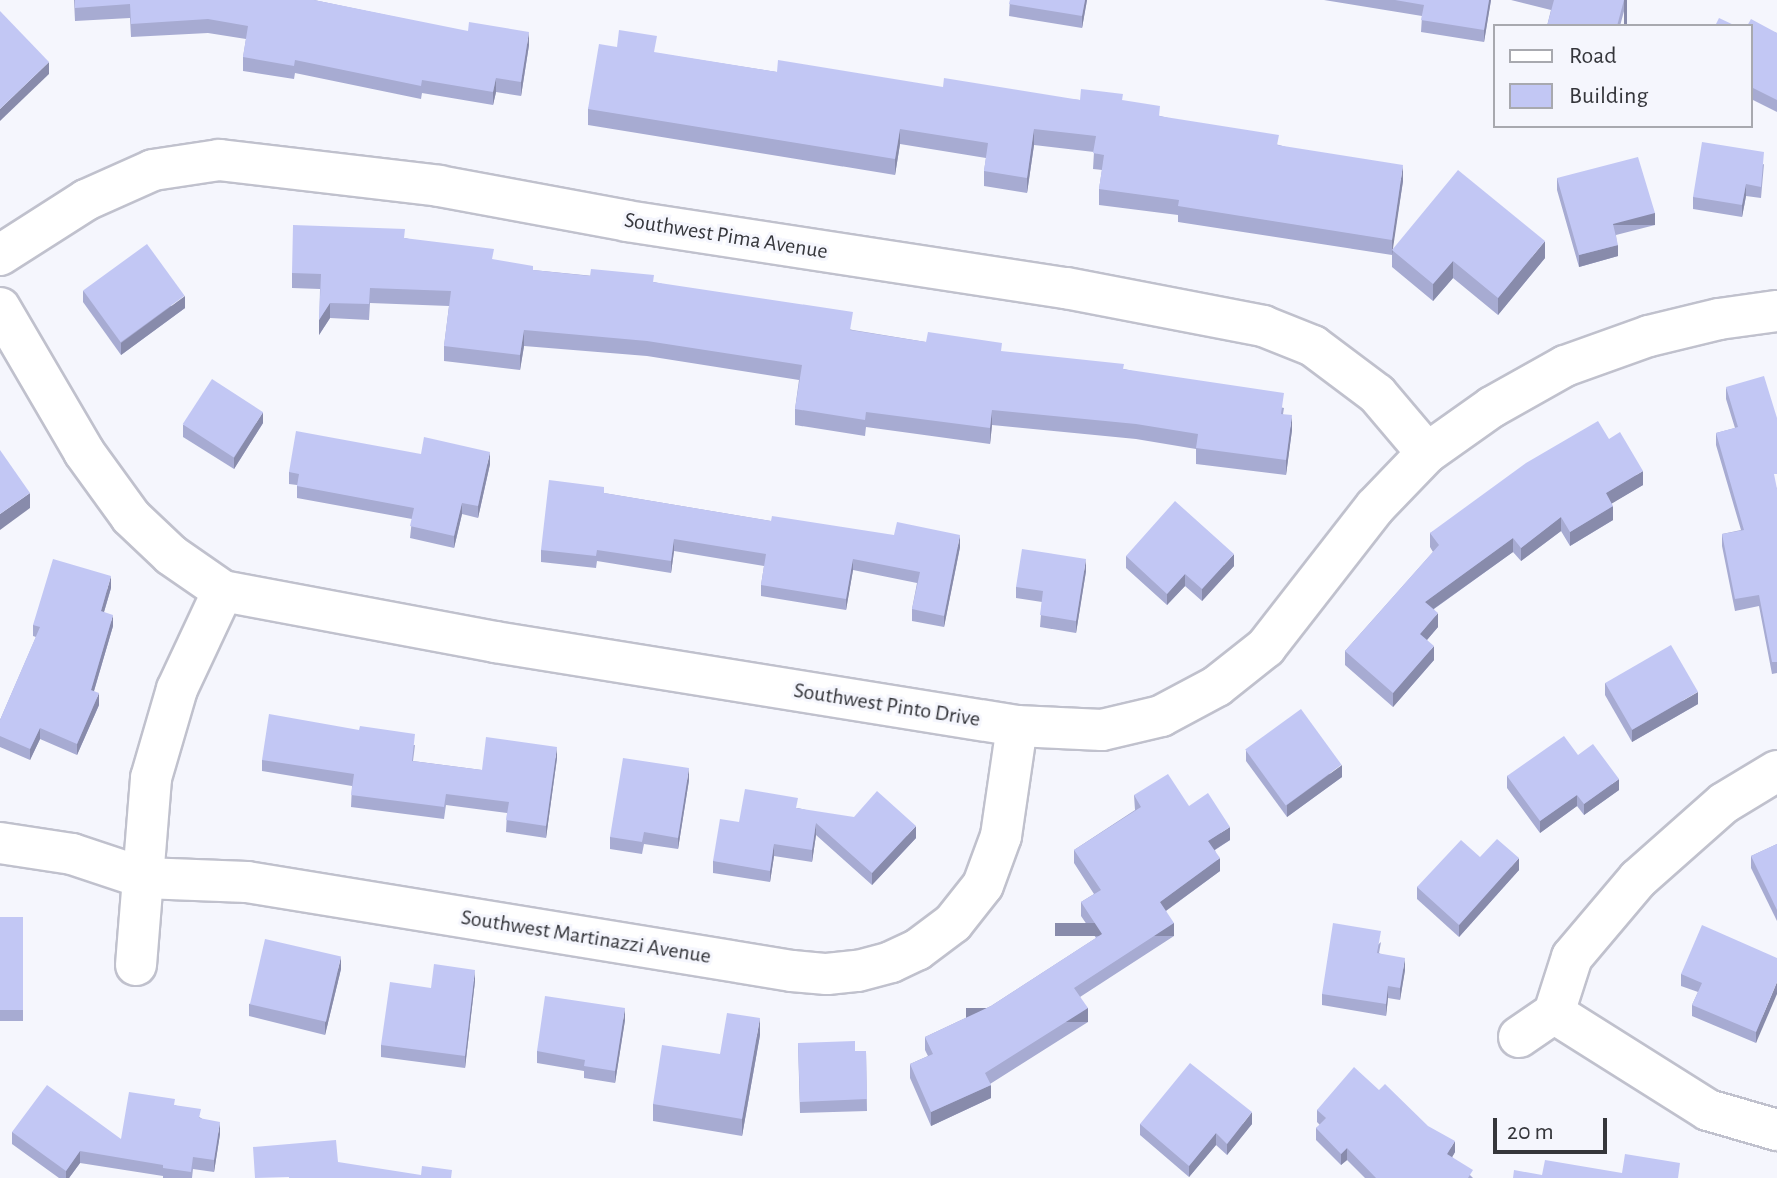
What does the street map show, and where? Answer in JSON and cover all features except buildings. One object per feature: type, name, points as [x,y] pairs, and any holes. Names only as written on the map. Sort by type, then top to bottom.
[{"type":"street","name":"Southwest Pima Avenue","points":[[0,255],[86,200],[153,170],[219,160],[439,186],[627,221],[1066,288],[1263,326],[1313,346],[1377,394],[1427,453]]},
{"type":"street","name":"Southwest Pinto Drive","points":[[0,308],[84,452],[131,517],[171,555],[223,591],[278,604],[495,642],[1017,726],[1102,730],[1161,716],[1217,686],[1266,647],[1375,507],[1427,453],[1492,407],[1565,366],[1649,336],[1719,319],[1777,311]]},
{"type":"street","points":[[136,965],[151,778],[177,689],[223,591]]},
{"type":"street","name":"Southwest Martinazzi Avenue","points":[[0,843],[72,854],[144,878],[247,882],[792,971],[827,974],[858,971],[891,962],[917,950],[953,923],[983,885],[1001,836],[1017,726]]},
{"type":"street","points":[[1519,1037],[1554,1013],[1572,957],[1638,879],[1724,803],[1777,771]]},
{"type":"street","points":[[1554,1013],[1708,1110],[1777,1130]]}]
